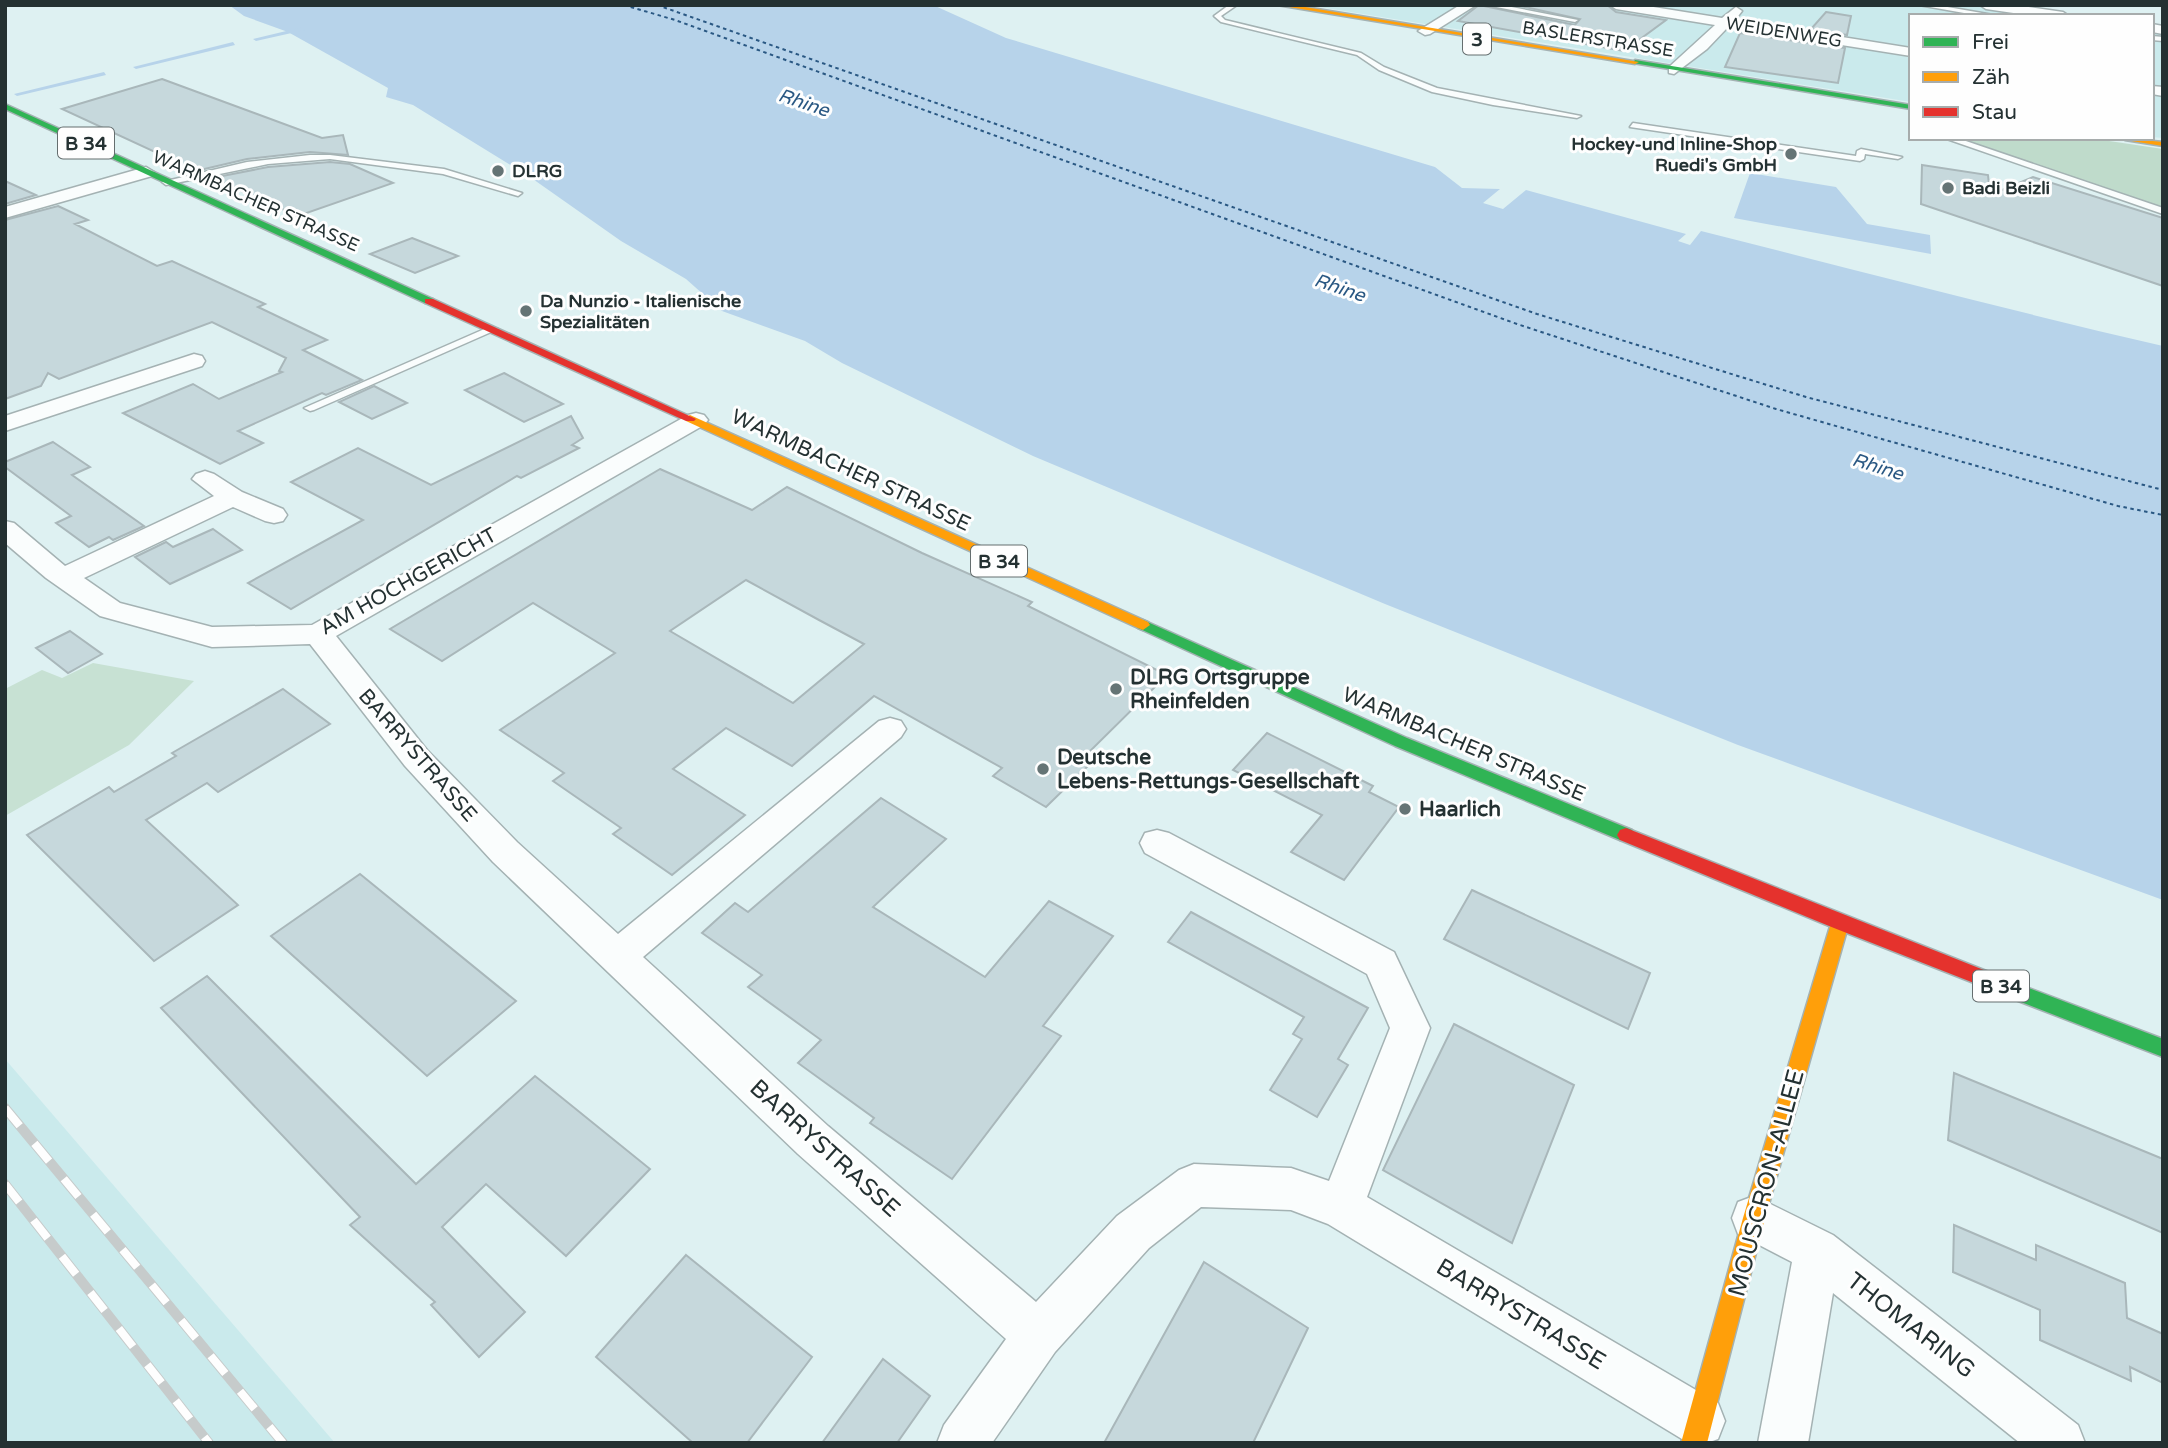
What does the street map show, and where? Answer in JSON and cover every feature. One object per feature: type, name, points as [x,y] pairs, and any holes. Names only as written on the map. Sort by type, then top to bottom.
[{"type":"main road","name":"BASLERSTRASSE","points":[[1280,5],[1306,7],[1425,31],[1909,107]]},
{"type":"main road","name":"WARMBACHER STRASSE","points":[[5,106],[166,182],[696,420],[933,531],[1401,742],[1840,923],[2163,1048]]},
{"type":"main road","points":[[2138,140],[2163,144]]},
{"type":"main road","name":"MOUSCRON-ALLEE","points":[[1697,1432],[1754,1218],[1840,923]]},
{"type":"street","points":[[1425,31],[1470,5]]},
{"type":"street","name":"WEIDENWEG","points":[[1616,5],[1909,52]]},
{"type":"street","points":[[1674,70],[1741,5]]},
{"type":"street","points":[[1986,5],[2049,14]]},
{"type":"street","points":[[5,214],[146,172]]},
{"type":"street","points":[[5,424],[194,361]]},
{"type":"street","name":"AM HOCHGERICHT","points":[[5,529],[110,610],[212,637],[318,634],[696,420]]},
{"type":"street","points":[[205,480],[233,497],[274,516]]},
{"type":"street","points":[[64,577],[233,497]]},
{"type":"street","name":"BARRYSTRASSE","points":[[318,634],[416,758],[505,852],[813,1140],[1038,1335]]},
{"type":"street","points":[[616,958],[890,729]]},
{"type":"street","points":[[1157,843],[1381,963],[1410,1028],[1341,1207]]},
{"type":"street","name":"BARRYSTRASSE","points":[[962,1443],[1038,1335],[1133,1232],[1194,1185],[1291,1189],[1341,1207],[1697,1432]]},
{"type":"street","name":"THOMARING","points":[[1754,1218],[1817,1251],[2060,1443]]},
{"type":"street","points":[[1783,1443],[1817,1251]]},
{"type":"lane","points":[[1234,5],[1217,16],[1223,21],[1359,54],[1376,68],[1439,91],[1577,117]]},
{"type":"lane","points":[[1489,5],[1576,20]]},
{"type":"lane","points":[[1793,5],[1806,5]]},
{"type":"lane","points":[[1922,5],[1983,14]]},
{"type":"lane","points":[[1633,125],[1860,159],[1861,152],[1898,158]]},
{"type":"lane","points":[[1954,140],[2163,211]]},
{"type":"lane","points":[[166,182],[299,159],[330,157],[444,172],[518,193]]},
{"type":"lane","points":[[310,408],[493,329]]},
{"type":"shaded area","points":[[1307,5],[1968,5],[2027,14],[1909,14],[1909,102]]},
{"type":"shaded area","points":[[2154,32],[2163,34],[2163,138],[2154,137]]},
{"type":"shaded area","points":[[5,1059],[335,1443],[5,1443]]},
{"type":"green space","points":[[1965,140],[2102,140],[2163,149],[2163,207]]},
{"type":"green space","points":[[93,663],[194,681],[129,745],[5,816],[5,689],[42,670],[62,678]]},
{"type":"water","name":"Rhine","points":[[229,5],[933,5],[1006,38],[1435,167],[1462,188],[1500,189],[1483,203],[1503,209],[1526,190],[1686,234],[1678,241],[1690,245],[1701,231],[2163,346],[2163,900],[1738,745],[1385,604],[1033,456],[842,363],[805,341],[722,311],[686,279],[621,241],[530,177],[413,105],[386,97],[388,88],[288,32],[244,16]]},
{"type":"water","points":[[1750,173],[1836,187],[1867,224],[1930,235],[1931,254],[1734,218]]},
{"type":"building","points":[[1479,5],[1575,25],[1580,19],[1516,5],[1607,5],[1616,12],[1666,20],[1624,51],[1458,21]]},
{"type":"building","points":[[1826,12],[1851,16],[1847,35],[1811,29]]},
{"type":"building","points":[[1740,33],[1845,48],[1838,83],[1725,67]]},
{"type":"building","points":[[162,79],[322,138],[343,135],[348,155],[310,152],[247,159],[196,171],[62,109]]},
{"type":"building","points":[[330,162],[350,164],[393,183],[298,216],[212,178],[268,167]]},
{"type":"building","points":[[1922,165],[1988,175],[1990,195],[2033,177],[2163,218],[2163,286],[1921,204]]},
{"type":"building","points":[[5,181],[36,195],[5,204]]},
{"type":"building","points":[[58,206],[88,220],[75,224],[157,266],[172,261],[265,304],[258,307],[327,340],[303,350],[362,380],[326,395],[322,393],[238,431],[263,443],[220,464],[123,413],[193,384],[219,399],[282,372],[279,371],[286,358],[212,322],[59,379],[48,373],[41,386],[5,399],[5,220]]},
{"type":"building","points":[[412,238],[458,256],[415,273],[370,254]]},
{"type":"building","points":[[504,373],[563,404],[524,422],[465,390]]},
{"type":"building","points":[[374,386],[407,403],[372,419],[339,402]]},
{"type":"building","points":[[571,416],[583,438],[572,445],[579,448],[521,478],[517,476],[291,609],[248,583],[363,520],[291,482],[358,448],[431,485]]},
{"type":"building","points":[[53,442],[90,467],[72,475],[144,526],[113,540],[109,537],[89,547],[56,523],[71,516],[5,467],[5,462]]},
{"type":"building","points":[[660,469],[752,510],[787,487],[922,553],[1032,602],[1028,606],[1167,675],[1084,757],[1092,762],[1046,807],[993,776],[1002,768],[874,696],[792,766],[726,728],[673,769],[745,815],[672,875],[613,834],[621,828],[553,781],[564,773],[500,730],[615,653],[533,603],[442,661],[390,629]],"holes":[[[746,580],[864,644],[793,703],[670,631]]]},
{"type":"building","points":[[213,529],[242,550],[170,584],[135,557],[166,542],[173,547]]},
{"type":"building","points":[[70,631],[102,654],[68,673],[36,648]]},
{"type":"building","points":[[283,689],[330,724],[218,792],[207,783],[146,820],[238,905],[154,961],[27,835],[109,787],[114,792],[176,756],[172,753]]},
{"type":"building","points":[[1267,733],[1373,786],[1369,792],[1399,807],[1344,880],[1291,852],[1322,815],[1233,770]]},
{"type":"building","points":[[881,798],[946,839],[873,907],[985,977],[1049,901],[1113,936],[1043,1026],[1061,1036],[952,1179],[870,1123],[874,1118],[798,1063],[821,1040],[748,987],[762,975],[702,933],[735,903],[748,912]]},
{"type":"building","points":[[360,874],[516,1001],[427,1076],[271,936]]},
{"type":"building","points":[[1472,890],[1650,973],[1628,1029],[1444,939]]},
{"type":"building","points":[[1191,912],[1368,1008],[1338,1059],[1348,1065],[1317,1117],[1270,1090],[1302,1039],[1293,1034],[1304,1017],[1168,942]]},
{"type":"building","points":[[207,976],[416,1184],[535,1076],[650,1169],[566,1256],[486,1184],[442,1227],[525,1312],[479,1357],[431,1305],[435,1302],[350,1225],[360,1217],[161,1008]]},
{"type":"building","points":[[1454,1024],[1574,1085],[1512,1243],[1383,1170]]},
{"type":"building","points":[[1954,1073],[2163,1159],[2163,1233],[1948,1140]]},
{"type":"building","points":[[1954,1225],[2036,1260],[2036,1245],[2125,1283],[2127,1318],[2163,1334],[2163,1383],[2130,1367],[2131,1381],[2040,1340],[2040,1310],[1953,1272]]},
{"type":"building","points":[[686,1255],[812,1357],[747,1443],[693,1443],[596,1357]]},
{"type":"building","points":[[1204,1262],[1308,1328],[1253,1443],[1104,1443]]},
{"type":"building","points":[[883,1359],[930,1396],[897,1443],[822,1443]]},
{"type":"waterway","points":[[256,39],[303,29]]},
{"type":"waterway","points":[[136,67],[233,44]]},
{"type":"waterway","points":[[17,94],[104,74]]},
{"type":"ferry route","points":[[624,5],[675,20],[1517,324],[1776,409],[2118,506],[2163,515]]},
{"type":"ferry route","points":[[657,5],[1537,314],[1806,397],[2163,490]]},
{"type":"railway","points":[[5,1108],[283,1443]]},
{"type":"railway","points":[[5,1184],[209,1443]]},
{"type":"traffic: fast","points":[[1635,62],[1909,107]]},
{"type":"traffic: fast","points":[[5,106],[429,301]]},
{"type":"traffic: fast","points":[[1143,625],[1401,742],[1626,835]]},
{"type":"traffic: fast","points":[[2002,986],[2163,1048]]},
{"type":"traffic: slow","points":[[1280,5],[1635,62]]},
{"type":"traffic: slow","points":[[2138,140],[2163,144]]},
{"type":"traffic: slow","points":[[690,419],[1143,625]]},
{"type":"traffic: slow","points":[[1694,1443],[1754,1218],[1840,923]]},
{"type":"traffic: jam","points":[[429,301],[690,419]]},
{"type":"traffic: jam","points":[[1626,835],[2002,986]]},
{"type":"place","name":"Hockey-und Inline-Shop Ruedi's GmbH","points":[[1791,154]]},
{"type":"place","name":"DLRG","points":[[498,171]]},
{"type":"place","name":"Badi Beizli","points":[[1948,188]]},
{"type":"place","name":"Da Nunzio - Italienische Spezialitäten","points":[[526,311]]},
{"type":"place","name":"DLRG Ortsgruppe Rheinfelden","points":[[1116,689]]},
{"type":"place","name":"Deutsche Lebens-Rettungs-Gesellschaft","points":[[1043,769]]},
{"type":"place","name":"Haarlich","points":[[1405,809]]}]
